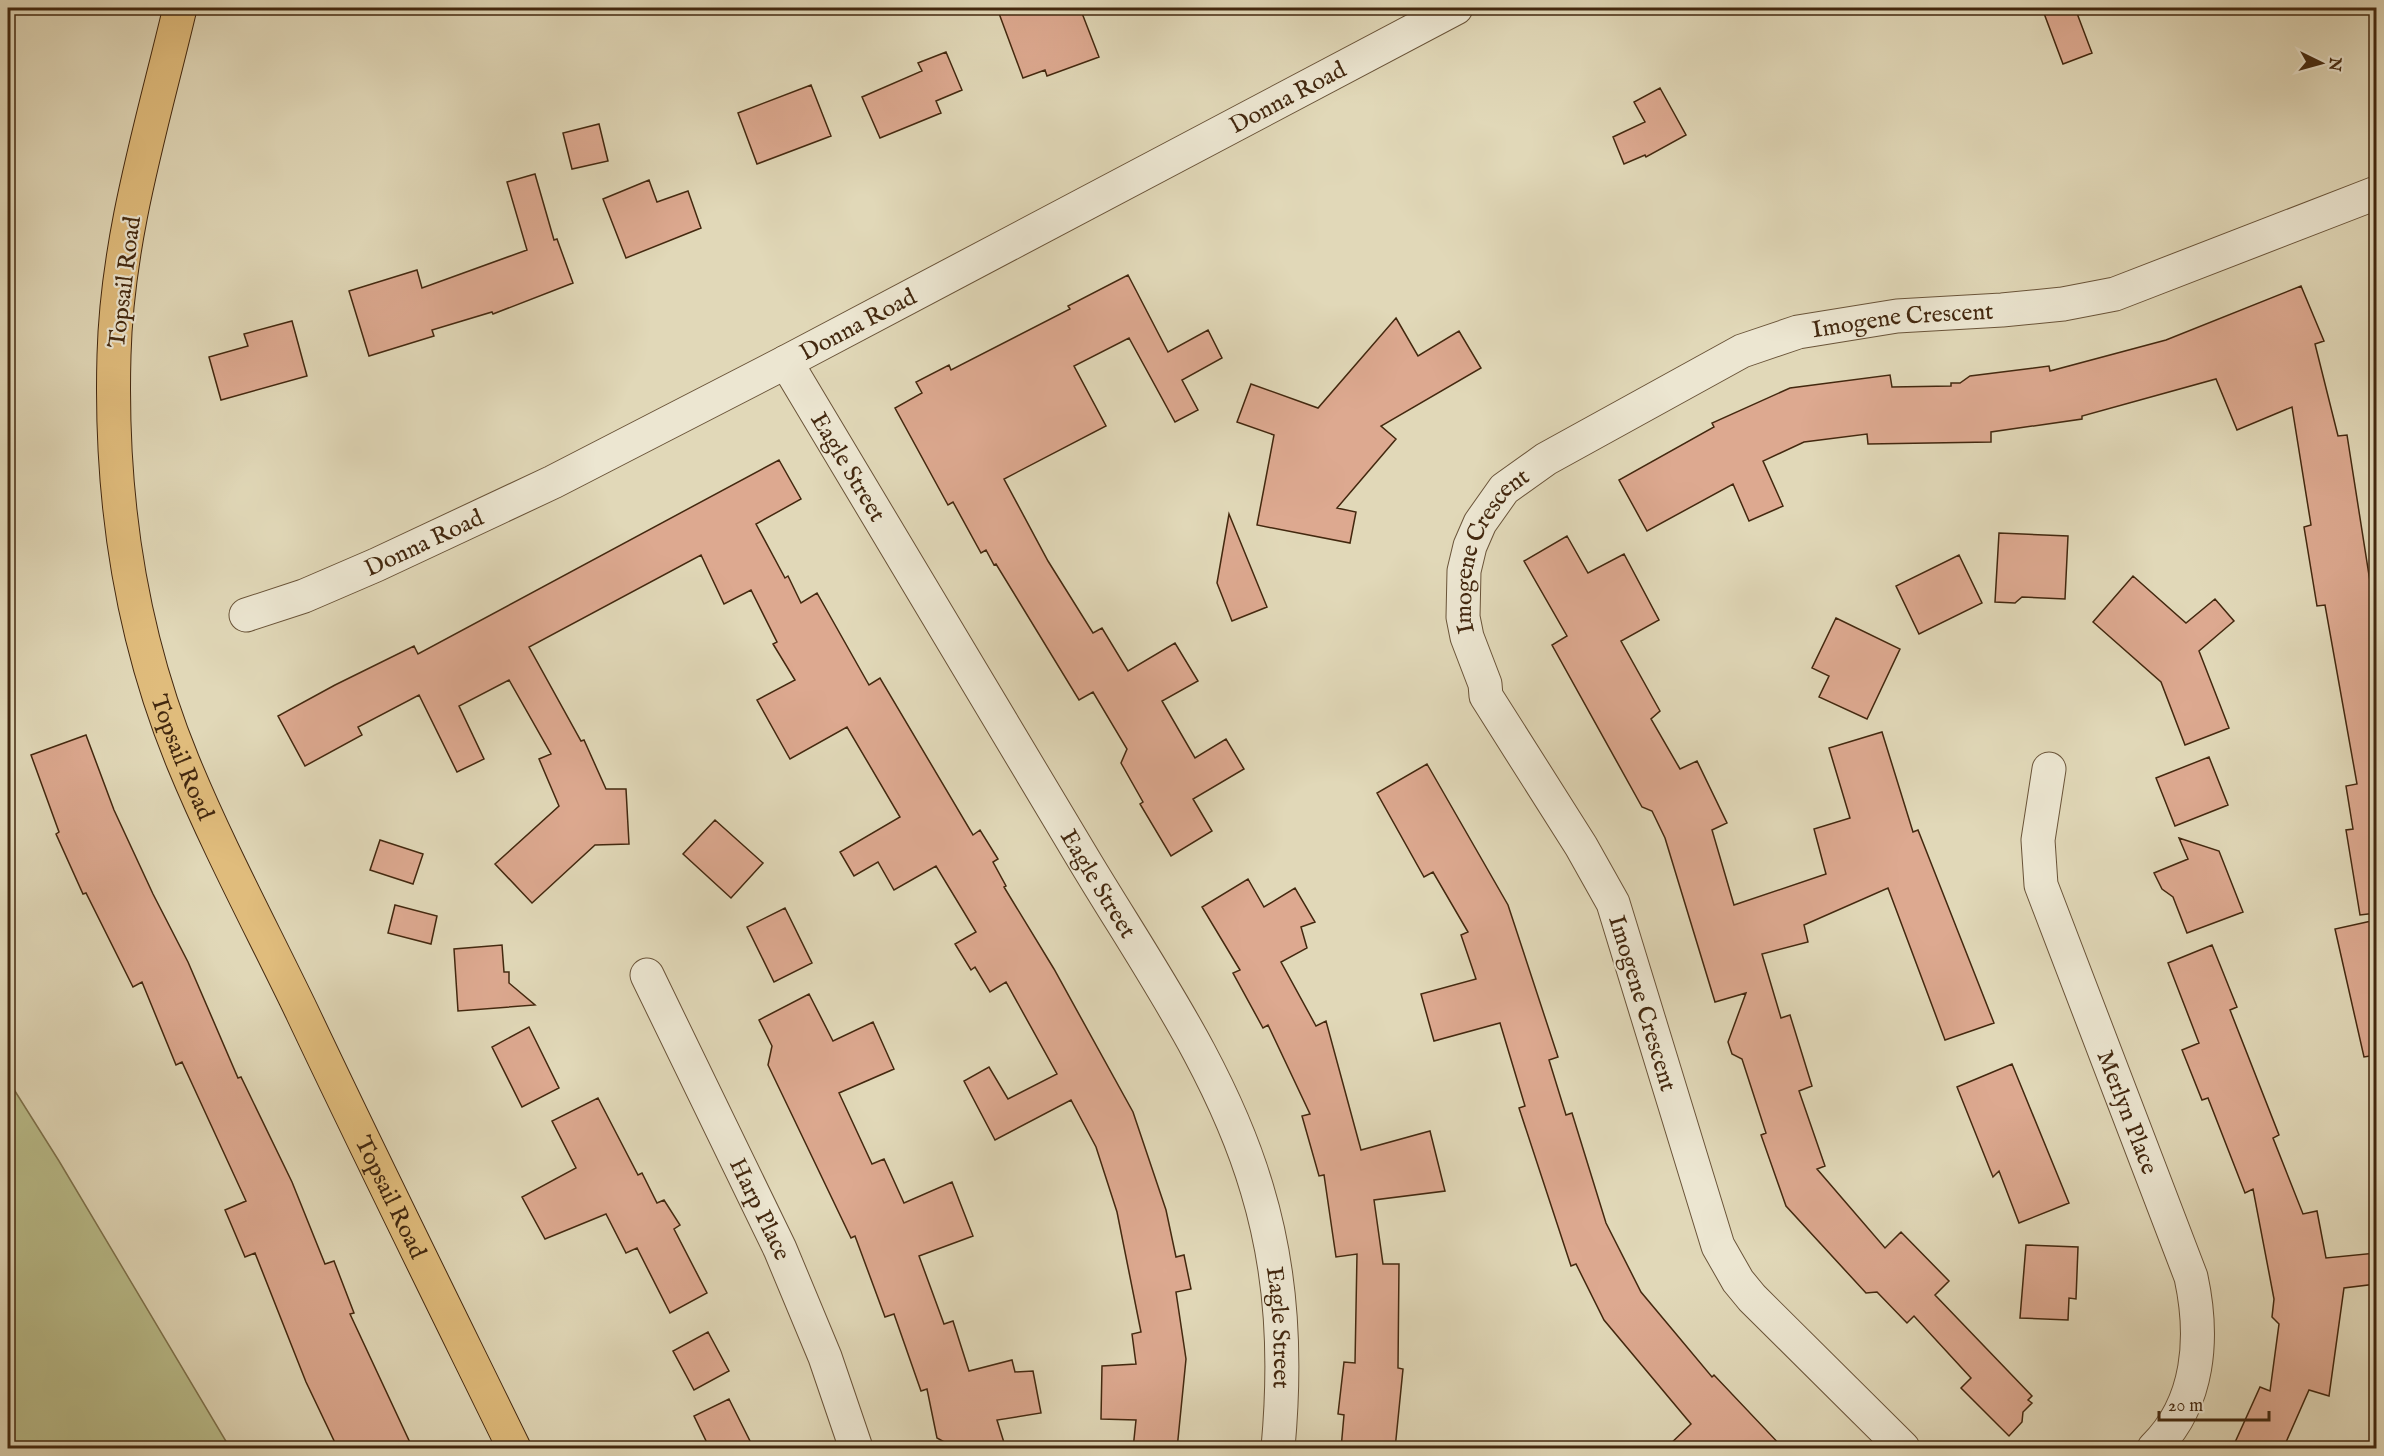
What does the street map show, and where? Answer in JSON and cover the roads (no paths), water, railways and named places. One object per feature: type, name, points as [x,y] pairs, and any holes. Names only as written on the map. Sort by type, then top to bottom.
[{"type":"main road","name":"Topsail Road","points":[[180,8],[129,222],[118,291],[114,352],[116,476],[134,601],[148,662],[193,784],[514,1449]]},
{"type":"street","name":"Donna Road","points":[[246,615],[304,596],[415,548],[553,482],[786,362],[1456,8]]},
{"type":"street","name":"Imogene Crescent","points":[[1903,1449],[1752,1298],[1738,1281],[1718,1246],[1613,903],[1581,846],[1486,696],[1464,617],[1464,572],[1470,546],[1492,505],[1504,489],[1524,474],[1546,459],[1742,351],[1798,332],[1844,323],[1897,316],[2064,304],[2115,294],[2376,193]]},
{"type":"street","name":"Eagle Street","points":[[786,362],[1180,1019],[1239,1135],[1269,1229],[1277,1278],[1283,1331],[1283,1392],[1278,1449]]},
{"type":"street","name":"Merlyn Place","points":[[2049,769],[2038,840],[2041,885],[2192,1277],[2197,1304],[2200,1330],[2198,1357],[2191,1383],[2182,1410],[2166,1437],[2154,1449]]},
{"type":"street","name":"Harp Place","points":[[646,975],[780,1249],[825,1357],[856,1449]]}]
